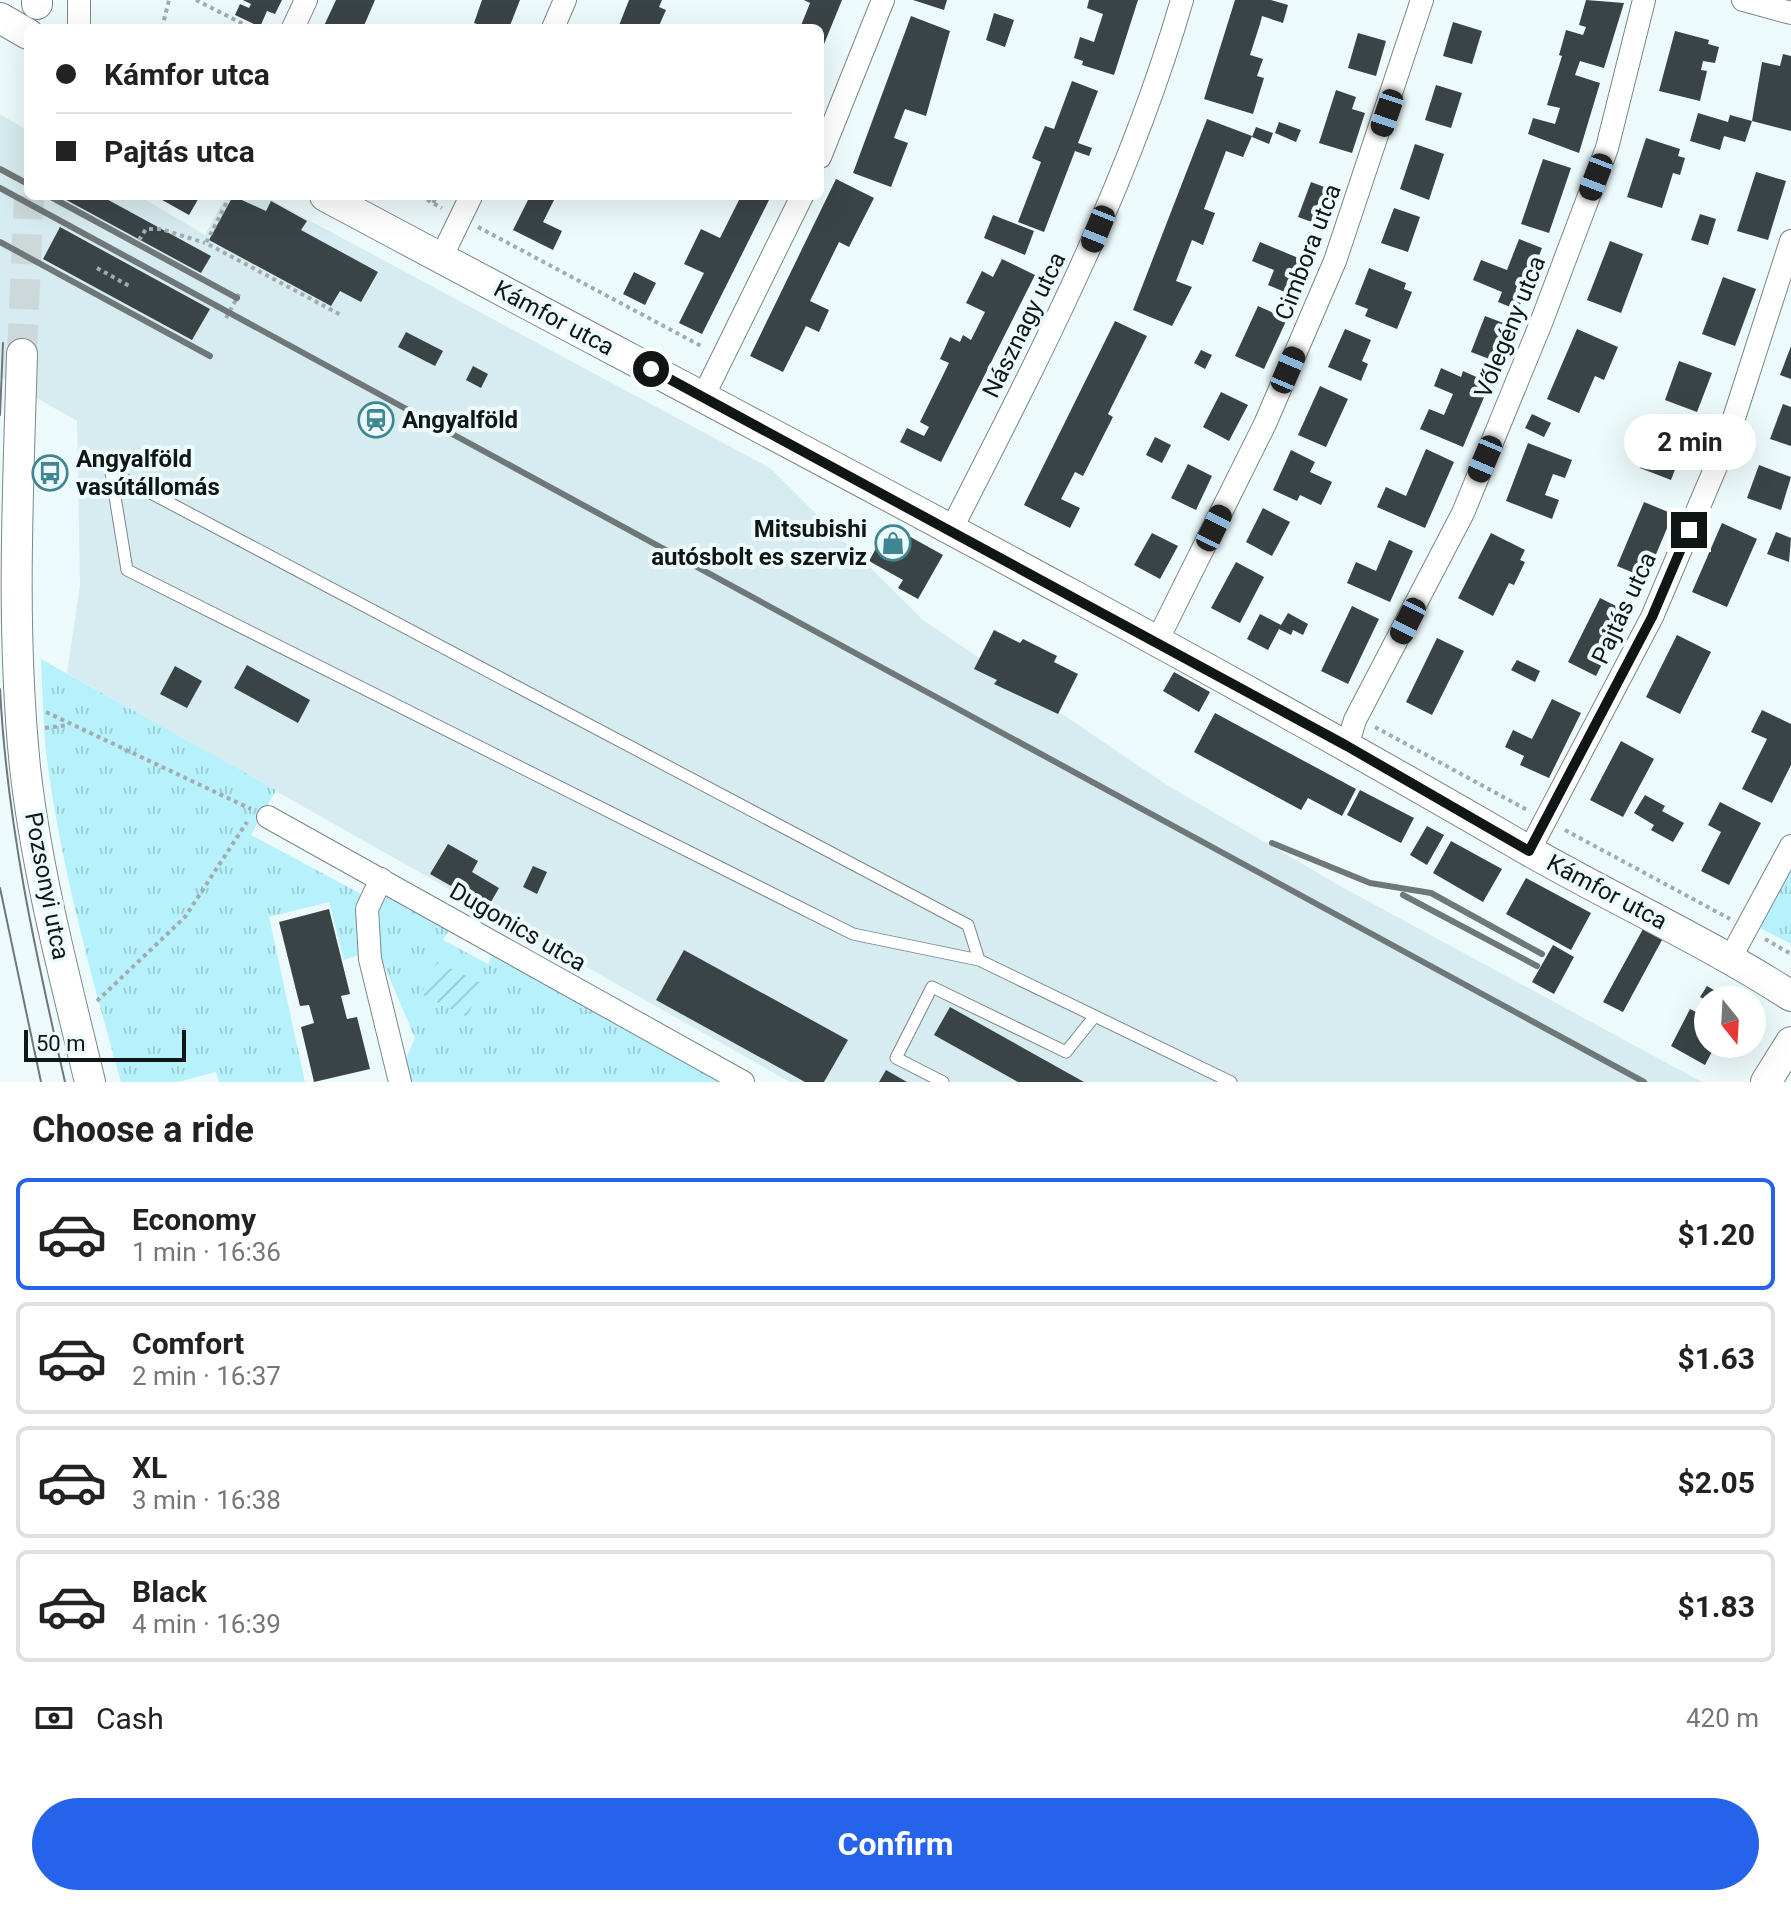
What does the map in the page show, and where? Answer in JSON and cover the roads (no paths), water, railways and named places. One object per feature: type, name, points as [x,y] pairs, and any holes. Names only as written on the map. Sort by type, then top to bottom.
[{"type":"street","points":[[79,0],[79,24]]},
{"type":"street","points":[[295,24],[306,0]]},
{"type":"street","points":[[555,24],[565,0]]},
{"type":"street","points":[[824,147],[883,0]]},
{"type":"street","name":"Násznagy utca","points":[[950,532],[1075,286],[1134,143],[1182,0]]},
{"type":"street","name":"Cimbora utca","points":[[1156,643],[1265,424],[1335,261],[1422,0]]},
{"type":"street","name":"Vőlegény utca","points":[[1347,746],[1355,720],[1463,513],[1541,323],[1607,148],[1644,0]]},
{"type":"street","points":[[1743,0],[1791,13]]},
{"type":"street","points":[[0,18],[24,32]]},
{"type":"street","name":"Kámfor utca","points":[[332,200],[404,243],[441,258],[703,397],[1347,746],[1529,851],[1731,957],[1791,996]]},
{"type":"street","points":[[441,258],[469,200]]},
{"type":"street","points":[[703,397],[800,200]]},
{"type":"street","name":"Pajtás utca","points":[[1529,851],[1652,617],[1726,443],[1791,241]]},
{"type":"street","name":"Pozsonyi utca","points":[[22,354],[14,538],[28,698],[26,769],[40,866],[90,1082]]},
{"type":"street","name":"Dugonics utca","points":[[268,817],[743,1082]]},
{"type":"street","points":[[1731,957],[1791,846]]},
{"type":"street","points":[[381,879],[367,909],[370,959],[400,1082]]},
{"type":"street","points":[[1766,1082],[1791,1042]]},
{"type":"lane","points":[[979,960],[968,925],[111,472],[127,570],[853,934],[979,960],[1231,1082]]},
{"type":"lane","points":[[943,1082],[896,1058],[932,987],[1066,1052],[1094,1017]]},
{"type":"tunnel","points":[[22,354],[29,200]]},
{"type":"tram line","points":[[0,415],[3,343]]},
{"type":"tram line","points":[[0,689],[16,838],[33,936],[65,1082]]},
{"type":"tram line","points":[[0,888],[41,1082]]},
{"type":"railway","points":[[0,169],[24,182]]},
{"type":"railway","points":[[0,188],[1644,1082]]},
{"type":"railway","points":[[56,200],[237,298]]},
{"type":"railway","points":[[0,242],[210,356]]},
{"type":"railway","points":[[1272,843],[1370,883],[1431,893],[1542,954]]},
{"type":"railway","points":[[1403,895],[1537,966]]},
{"type":"place","name":"Angyalföld","points":[[376,420]]},
{"type":"place","name":"Angyalföld vasútállomás","points":[[50,473]]},
{"type":"place","name":"Mitsubishi autósbolt es szerviz","points":[[893,543]]}]
